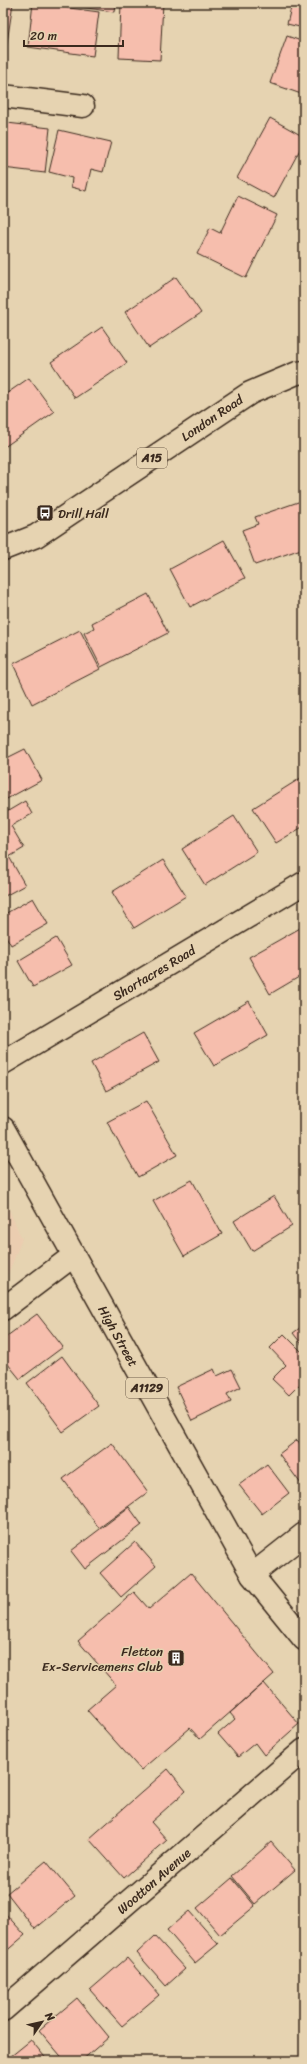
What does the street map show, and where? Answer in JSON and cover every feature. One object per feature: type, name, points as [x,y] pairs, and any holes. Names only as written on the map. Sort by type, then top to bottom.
[{"type":"street","points":[[3,96],[83,106]]},
{"type":"street","name":"London Road","points":[[3,549],[36,536],[250,393],[296,373],[304,372]]},
{"type":"street","name":"Shortacres Road","points":[[3,1063],[304,884]]},
{"type":"street","name":"High Street","points":[[3,1128],[252,1575],[304,1640]]},
{"type":"street","points":[[3,1309],[73,1256]]},
{"type":"street","points":[[252,1575],[304,1534]]},
{"type":"street","name":"Wootton Avenue","points":[[3,2010],[304,1750]]},
{"type":"shaded area","points":[[3,1196],[22,1239],[9,1272],[3,1277]]},
{"type":"building","points":[[3,3],[13,3],[6,49],[3,48]]},
{"type":"building","points":[[33,3],[99,12],[93,56],[28,47]]},
{"type":"building","points":[[68,3],[115,3],[114,12],[67,5]]},
{"type":"building","points":[[121,3],[163,3],[160,60],[119,58]]},
{"type":"building","points":[[292,3],[304,3],[304,28],[287,24]]},
{"type":"building","points":[[287,36],[304,42],[304,95],[270,83]]},
{"type":"building","points":[[270,118],[304,137],[304,142],[274,198],[237,178]]},
{"type":"building","points":[[7,123],[50,128],[45,173],[3,168]]},
{"type":"building","points":[[59,130],[111,142],[103,172],[91,169],[86,191],[71,187],[72,178],[49,172]]},
{"type":"building","points":[[238,196],[277,215],[246,278],[197,254],[210,228],[220,233]]},
{"type":"building","points":[[176,277],[201,313],[149,348],[125,312]]},
{"type":"building","points":[[102,327],[127,363],[75,398],[51,362]]},
{"type":"building","points":[[29,378],[54,412],[3,448],[3,396]]},
{"type":"building","points":[[304,500],[304,548],[255,565],[242,530],[258,524],[255,517]]},
{"type":"building","points":[[224,540],[245,578],[190,607],[170,569]]},
{"type":"building","points":[[148,594],[168,633],[101,667],[84,633],[94,628],[92,623]]},
{"type":"building","points":[[80,630],[100,669],[32,704],[13,664]]},
{"type":"building","points":[[25,749],[42,780],[3,801],[3,760]]},
{"type":"building","points":[[304,776],[304,826],[276,843],[253,808]]},
{"type":"building","points":[[25,801],[32,814],[11,826],[24,848],[9,857],[3,846],[3,814]]},
{"type":"building","points":[[234,816],[257,852],[205,885],[182,849]]},
{"type":"building","points":[[3,846],[25,885],[3,897]]},
{"type":"building","points":[[163,860],[186,896],[134,928],[112,892]]},
{"type":"building","points":[[33,898],[48,924],[11,945],[3,931],[3,915]]},
{"type":"building","points":[[302,927],[304,974],[270,994],[249,957]]},
{"type":"building","points":[[56,938],[72,965],[33,987],[18,961]]},
{"type":"building","points":[[249,1001],[268,1035],[214,1066],[194,1033]]},
{"type":"building","points":[[143,1033],[159,1062],[106,1091],[91,1063]]},
{"type":"building","points":[[146,1101],[177,1155],[138,1177],[107,1122]]},
{"type":"building","points":[[192,1180],[222,1234],[184,1256],[153,1201]]},
{"type":"building","points":[[274,1196],[292,1226],[252,1251],[234,1221]]},
{"type":"building","points":[[37,1314],[63,1347],[20,1379],[3,1358],[3,1339]]},
{"type":"building","points":[[304,1325],[304,1347],[293,1333]]},
{"type":"building","points":[[284,1334],[304,1354],[304,1380],[289,1395],[272,1379],[286,1365],[270,1348]]},
{"type":"building","points":[[62,1356],[99,1406],[63,1432],[27,1383]]},
{"type":"building","points":[[214,1369],[217,1376],[232,1369],[241,1387],[227,1394],[231,1402],[192,1421],[176,1387]]},
{"type":"building","points":[[297,1440],[304,1448],[304,1488],[279,1454]]},
{"type":"building","points":[[112,1443],[148,1492],[99,1528],[63,1479]]},
{"type":"building","points":[[267,1464],[289,1493],[262,1514],[239,1485]]},
{"type":"building","points":[[129,1507],[142,1525],[85,1569],[71,1551]]},
{"type":"building","points":[[135,1542],[156,1566],[121,1597],[100,1573]]},
{"type":"building","name":"Fletton Ex-Servicemens Club","points":[[191,1573],[274,1674],[200,1739],[190,1728],[141,1770],[87,1710],[116,1685],[78,1641],[134,1592],[149,1609]]},
{"type":"building","points":[[264,1683],[299,1724],[264,1755],[255,1743],[238,1757],[218,1734],[235,1719],[230,1713]]},
{"type":"building","points":[[168,1769],[186,1791],[151,1822],[167,1840],[124,1878],[89,1839]]},
{"type":"building","points":[[271,1842],[295,1870],[255,1904],[232,1876]]},
{"type":"building","points":[[46,1861],[75,1896],[35,1929],[7,1893]]},
{"type":"building","points":[[232,1878],[255,1906],[220,1935],[197,1908]]},
{"type":"building","points":[[3,1911],[25,1935],[3,1954]]},
{"type":"building","points":[[189,1911],[218,1944],[195,1963],[167,1930]]},
{"type":"building","points":[[155,1936],[185,1969],[166,1986],[137,1953]]},
{"type":"building","points":[[127,1958],[159,1995],[122,2026],[90,1990]]},
{"type":"building","points":[[77,1998],[109,2037],[81,2061],[65,2061],[39,2030]]},
{"type":"building","points":[[31,2040],[48,2061],[5,2061]]},
{"type":"place","name":"Drill Hall","points":[[45,513]]},
{"type":"place","name":"Fletton Ex-Servicemens Club","points":[[176,1658]]}]
